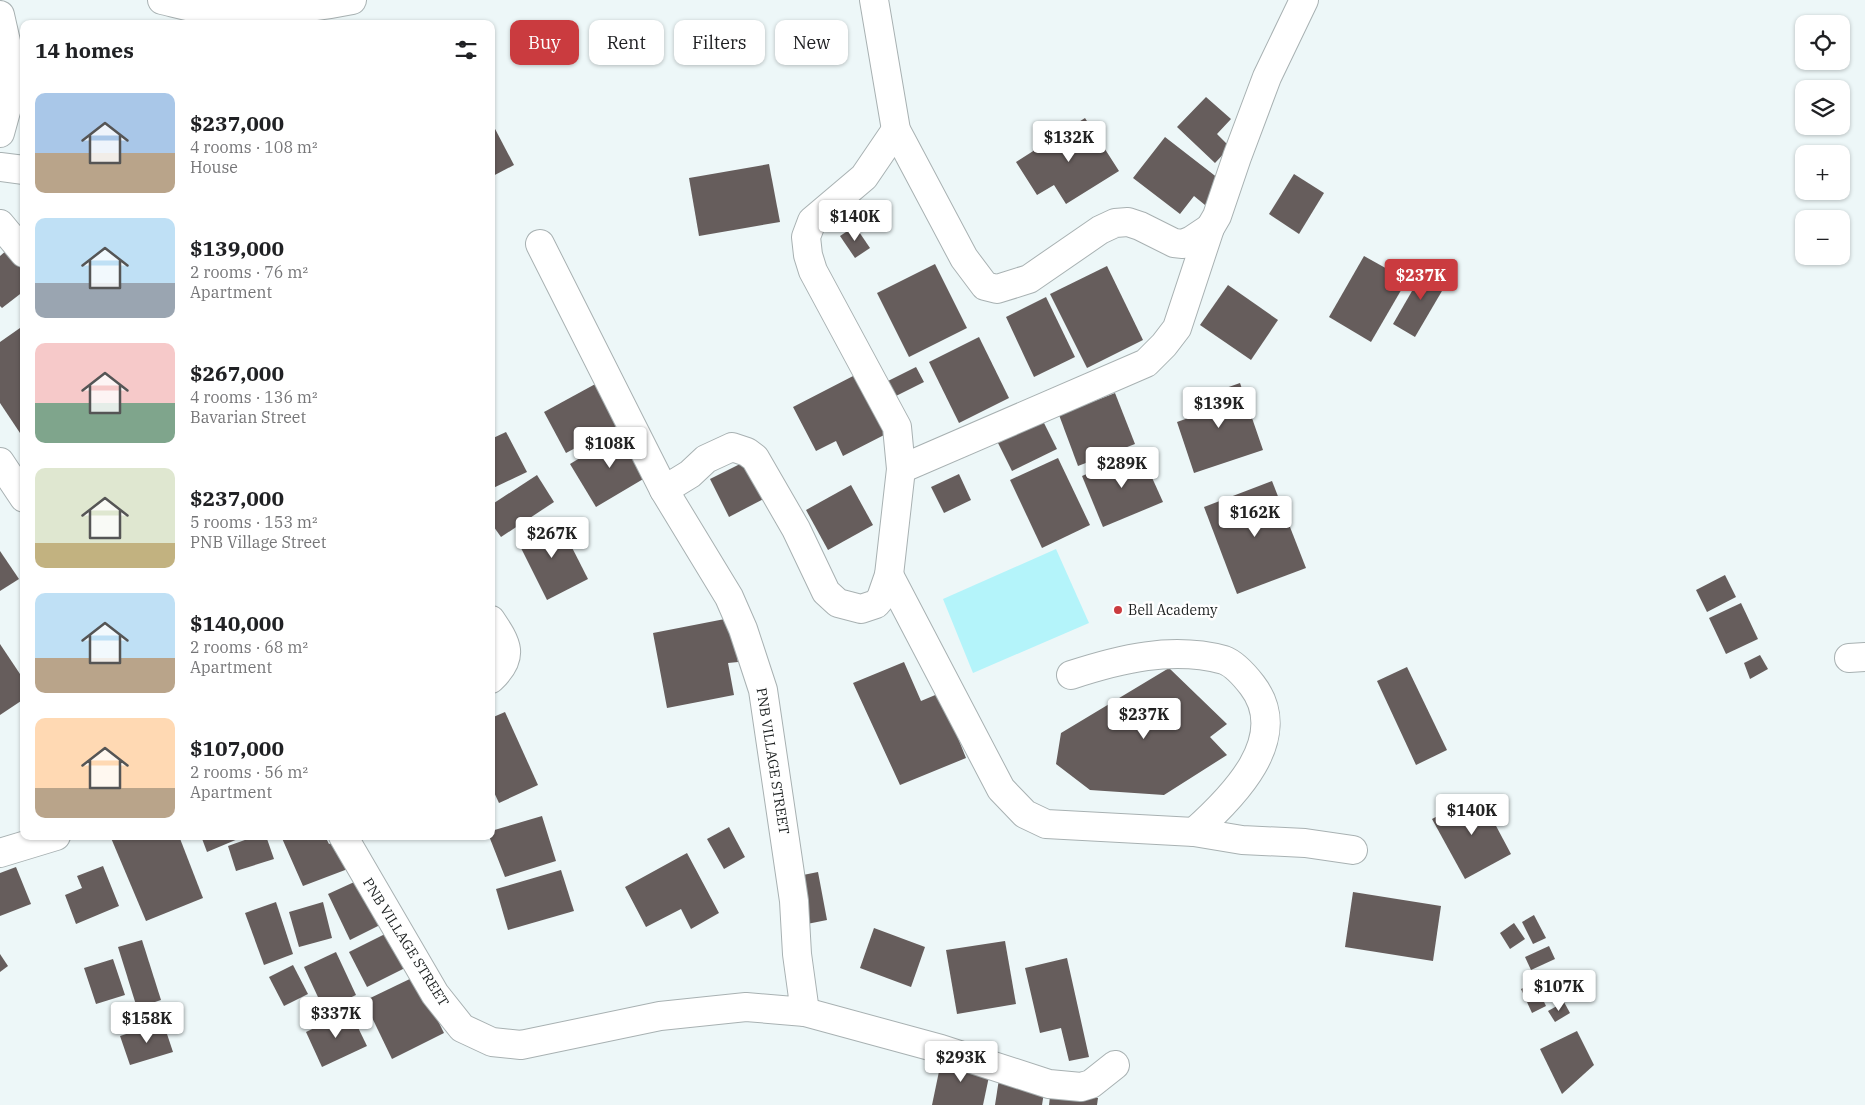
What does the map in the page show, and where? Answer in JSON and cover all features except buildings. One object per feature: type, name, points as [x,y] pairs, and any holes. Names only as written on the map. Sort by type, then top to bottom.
[{"type":"street","points":[[162,0],[201,8],[247,11],[279,10],[352,0]]},
{"type":"street","points":[[874,0],[896,130],[964,258],[985,286],[997,289],[1028,278],[1100,230],[1115,223],[1128,222],[1174,243],[1183,244],[1210,228]]},
{"type":"street","points":[[901,469],[1146,363],[1164,345],[1177,328],[1210,228],[1217,216],[1237,157],[1268,77],[1304,0]]},
{"type":"street","points":[[0,15],[7,46],[8,104],[0,133]]},
{"type":"street","points":[[664,490],[690,474],[706,459],[732,447],[747,452],[755,458],[773,487],[826,592],[838,603],[861,609],[876,604],[881,598],[889,575],[901,469],[898,427],[813,270],[808,254],[806,237],[812,221],[864,177],[896,130]]},
{"type":"street","points":[[0,167],[20,170]]},
{"type":"street","points":[[0,224],[20,249]]},
{"type":"street","name":"PNB VILLAGE STREET","points":[[540,244],[664,490],[728,598],[743,629],[763,690],[794,901],[805,1012]]},
{"type":"street","points":[[0,462],[20,492]]},
{"type":"street","points":[[889,575],[1001,789],[1025,814],[1046,824],[1194,832],[1242,840],[1305,843],[1353,850]]},
{"type":"street","points":[[495,626],[505,640],[506,655],[500,670],[495,675]]},
{"type":"street","points":[[1071,675],[1107,663],[1153,654],[1198,656],[1226,661],[1247,679],[1255,690],[1266,715],[1264,742],[1252,767],[1238,788],[1221,809],[1194,832]]},
{"type":"street","points":[[0,853],[43,840]]},
{"type":"street","name":"PNB VILLAGE STREET","points":[[345,840],[435,994],[462,1028],[492,1042],[521,1045],[660,1016],[746,1007],[805,1012],[941,1049],[1022,1076],[1056,1085],[1080,1088],[1091,1084],[1115,1065]]},
{"type":"shaded area","points":[[1056,549],[1089,623],[973,673],[943,599]]},
{"type":"place","name":"Bell Academy","points":[[1118,610]]}]
